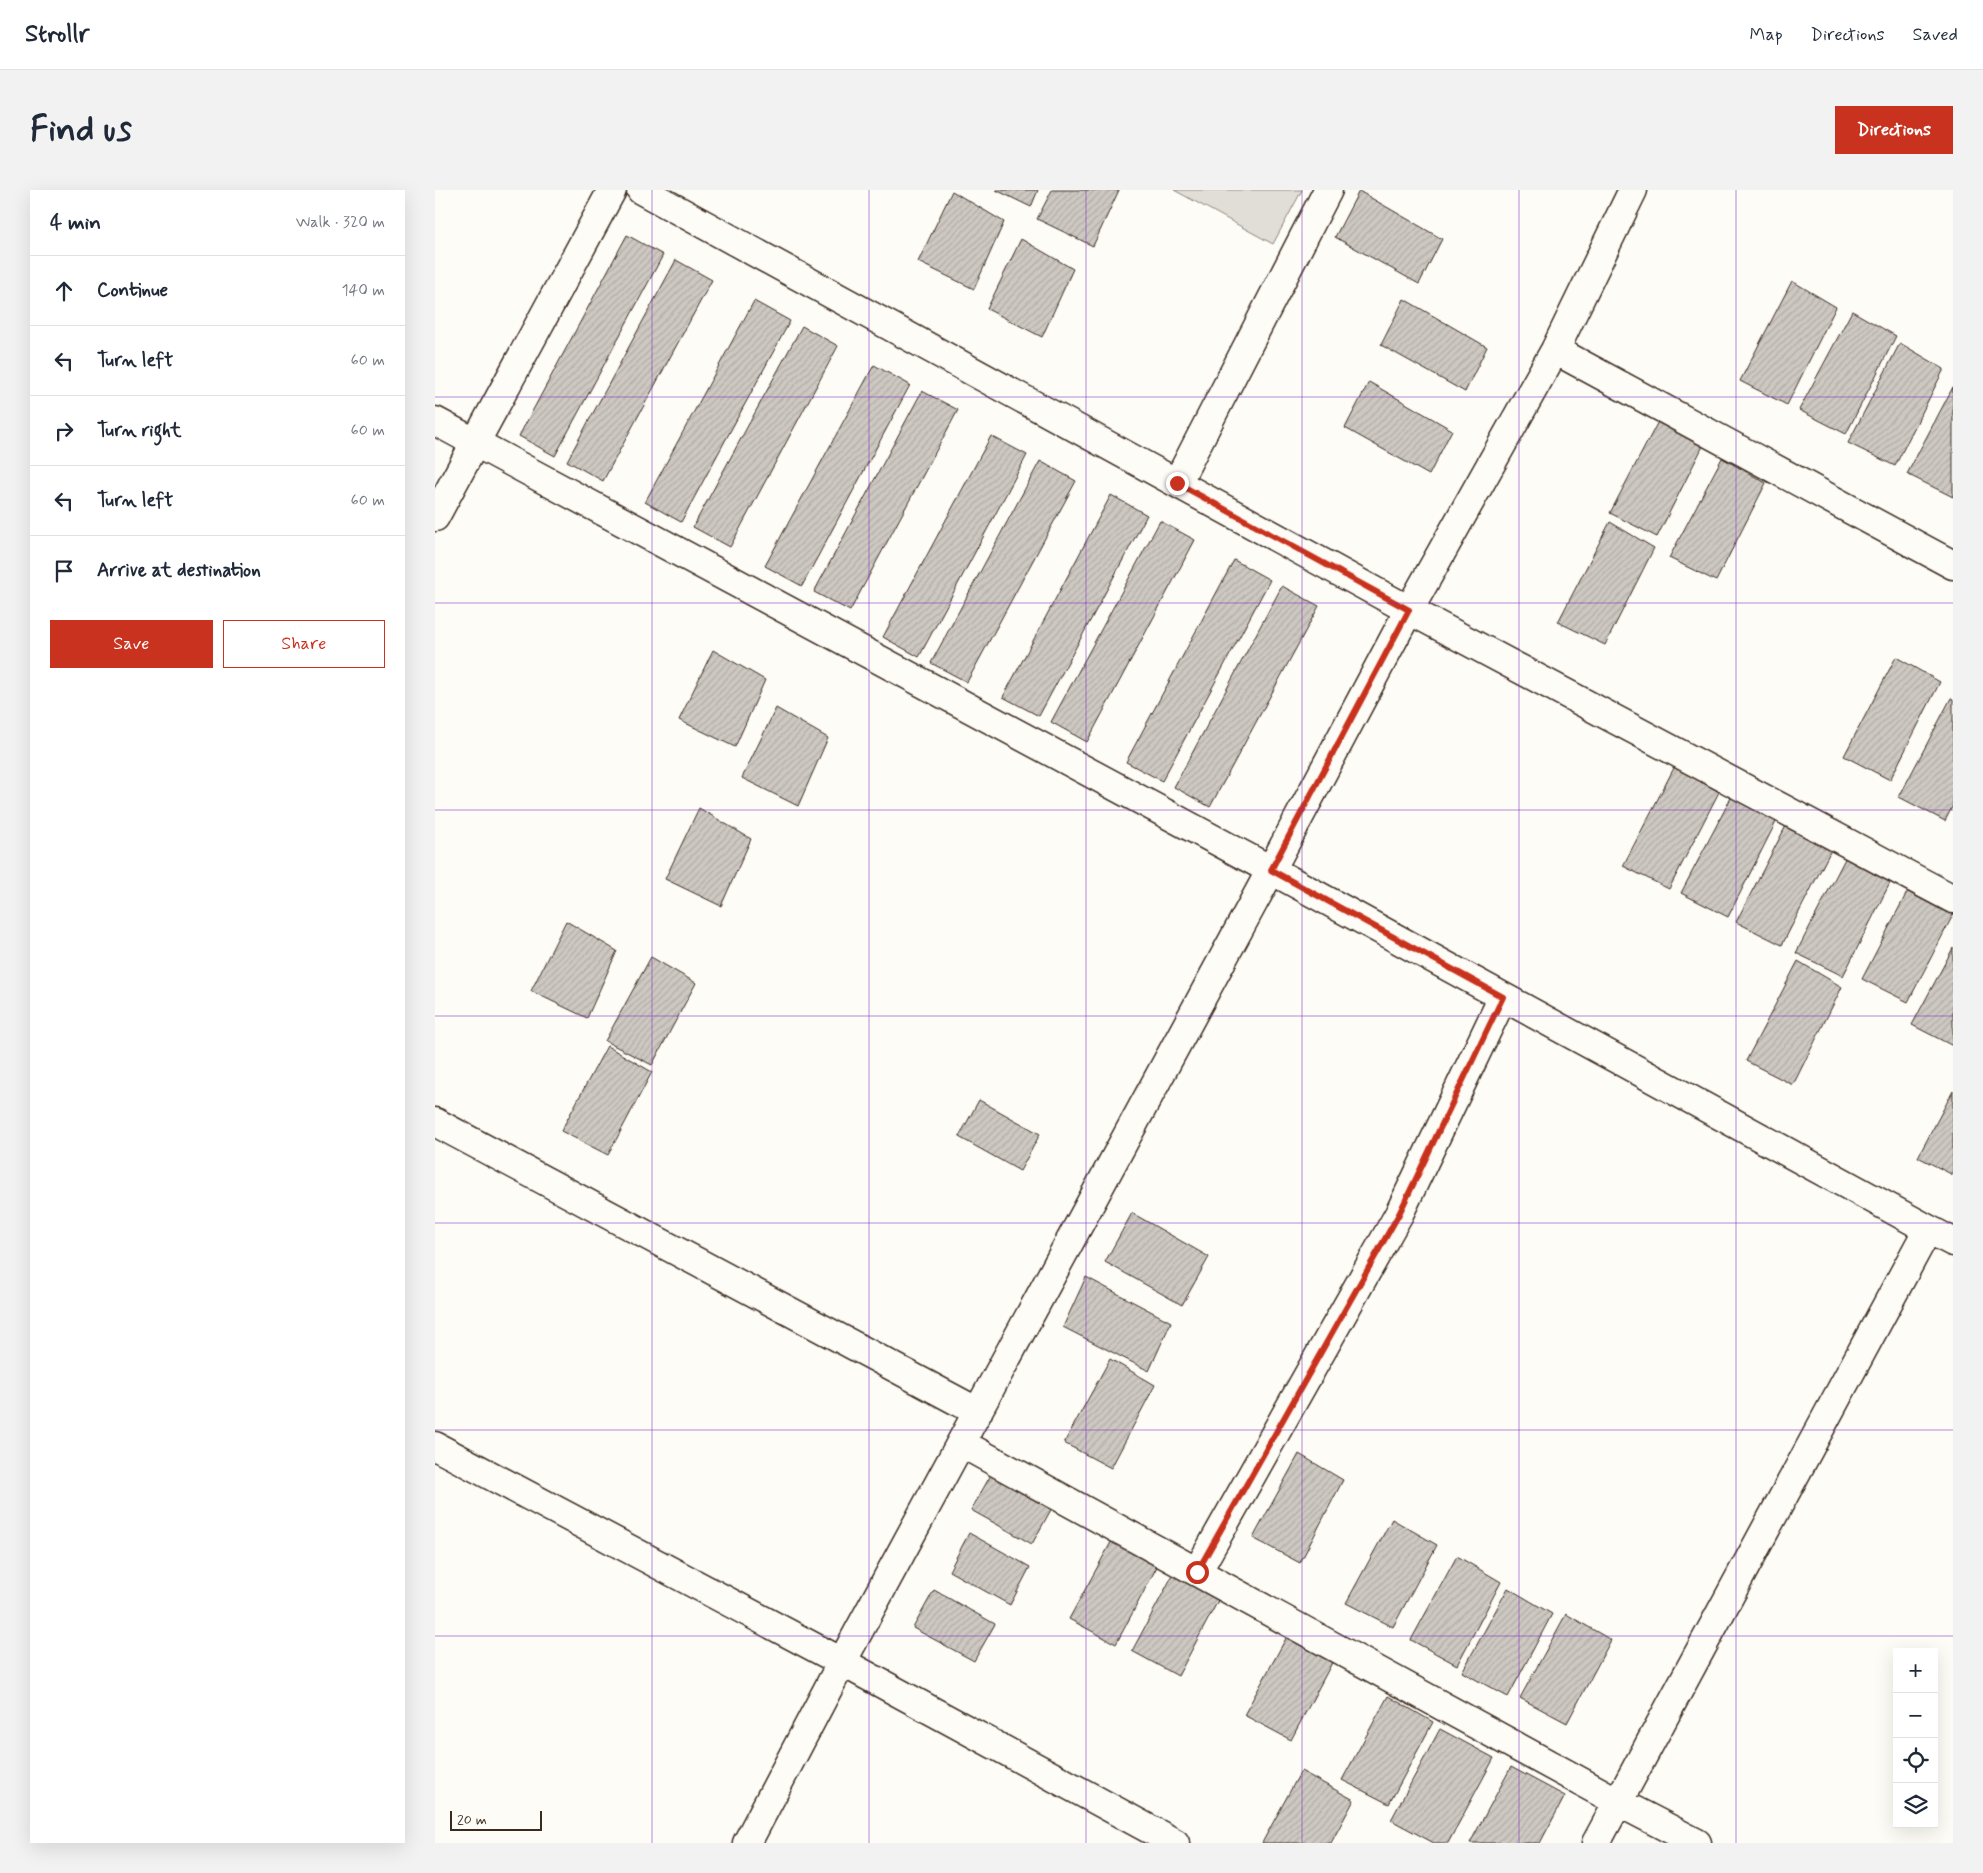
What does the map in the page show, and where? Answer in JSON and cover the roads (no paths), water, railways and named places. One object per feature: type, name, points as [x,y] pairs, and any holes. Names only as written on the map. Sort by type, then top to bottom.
[{"type":"street","points":[[435,517],[612,190]]},
{"type":"street","points":[[641,190],[1409,610],[1953,899]]},
{"type":"street","points":[[1177,483],[1328,190]]},
{"type":"street","points":[[747,1843],[842,1662],[1271,870],[1409,610],[1555,350],[1633,190]]},
{"type":"street","points":[[1555,350],[1953,565]]},
{"type":"street","points":[[435,421],[1271,870],[1953,1242]]},
{"type":"street","points":[[1197,1572],[1399,1214],[1503,997]]},
{"type":"street","points":[[435,1122],[978,1412]]},
{"type":"street","points":[[1596,1843],[1928,1229]]},
{"type":"street","points":[[961,1443],[1697,1843]]},
{"type":"street","points":[[435,1446],[842,1662],[1175,1843]]}]
